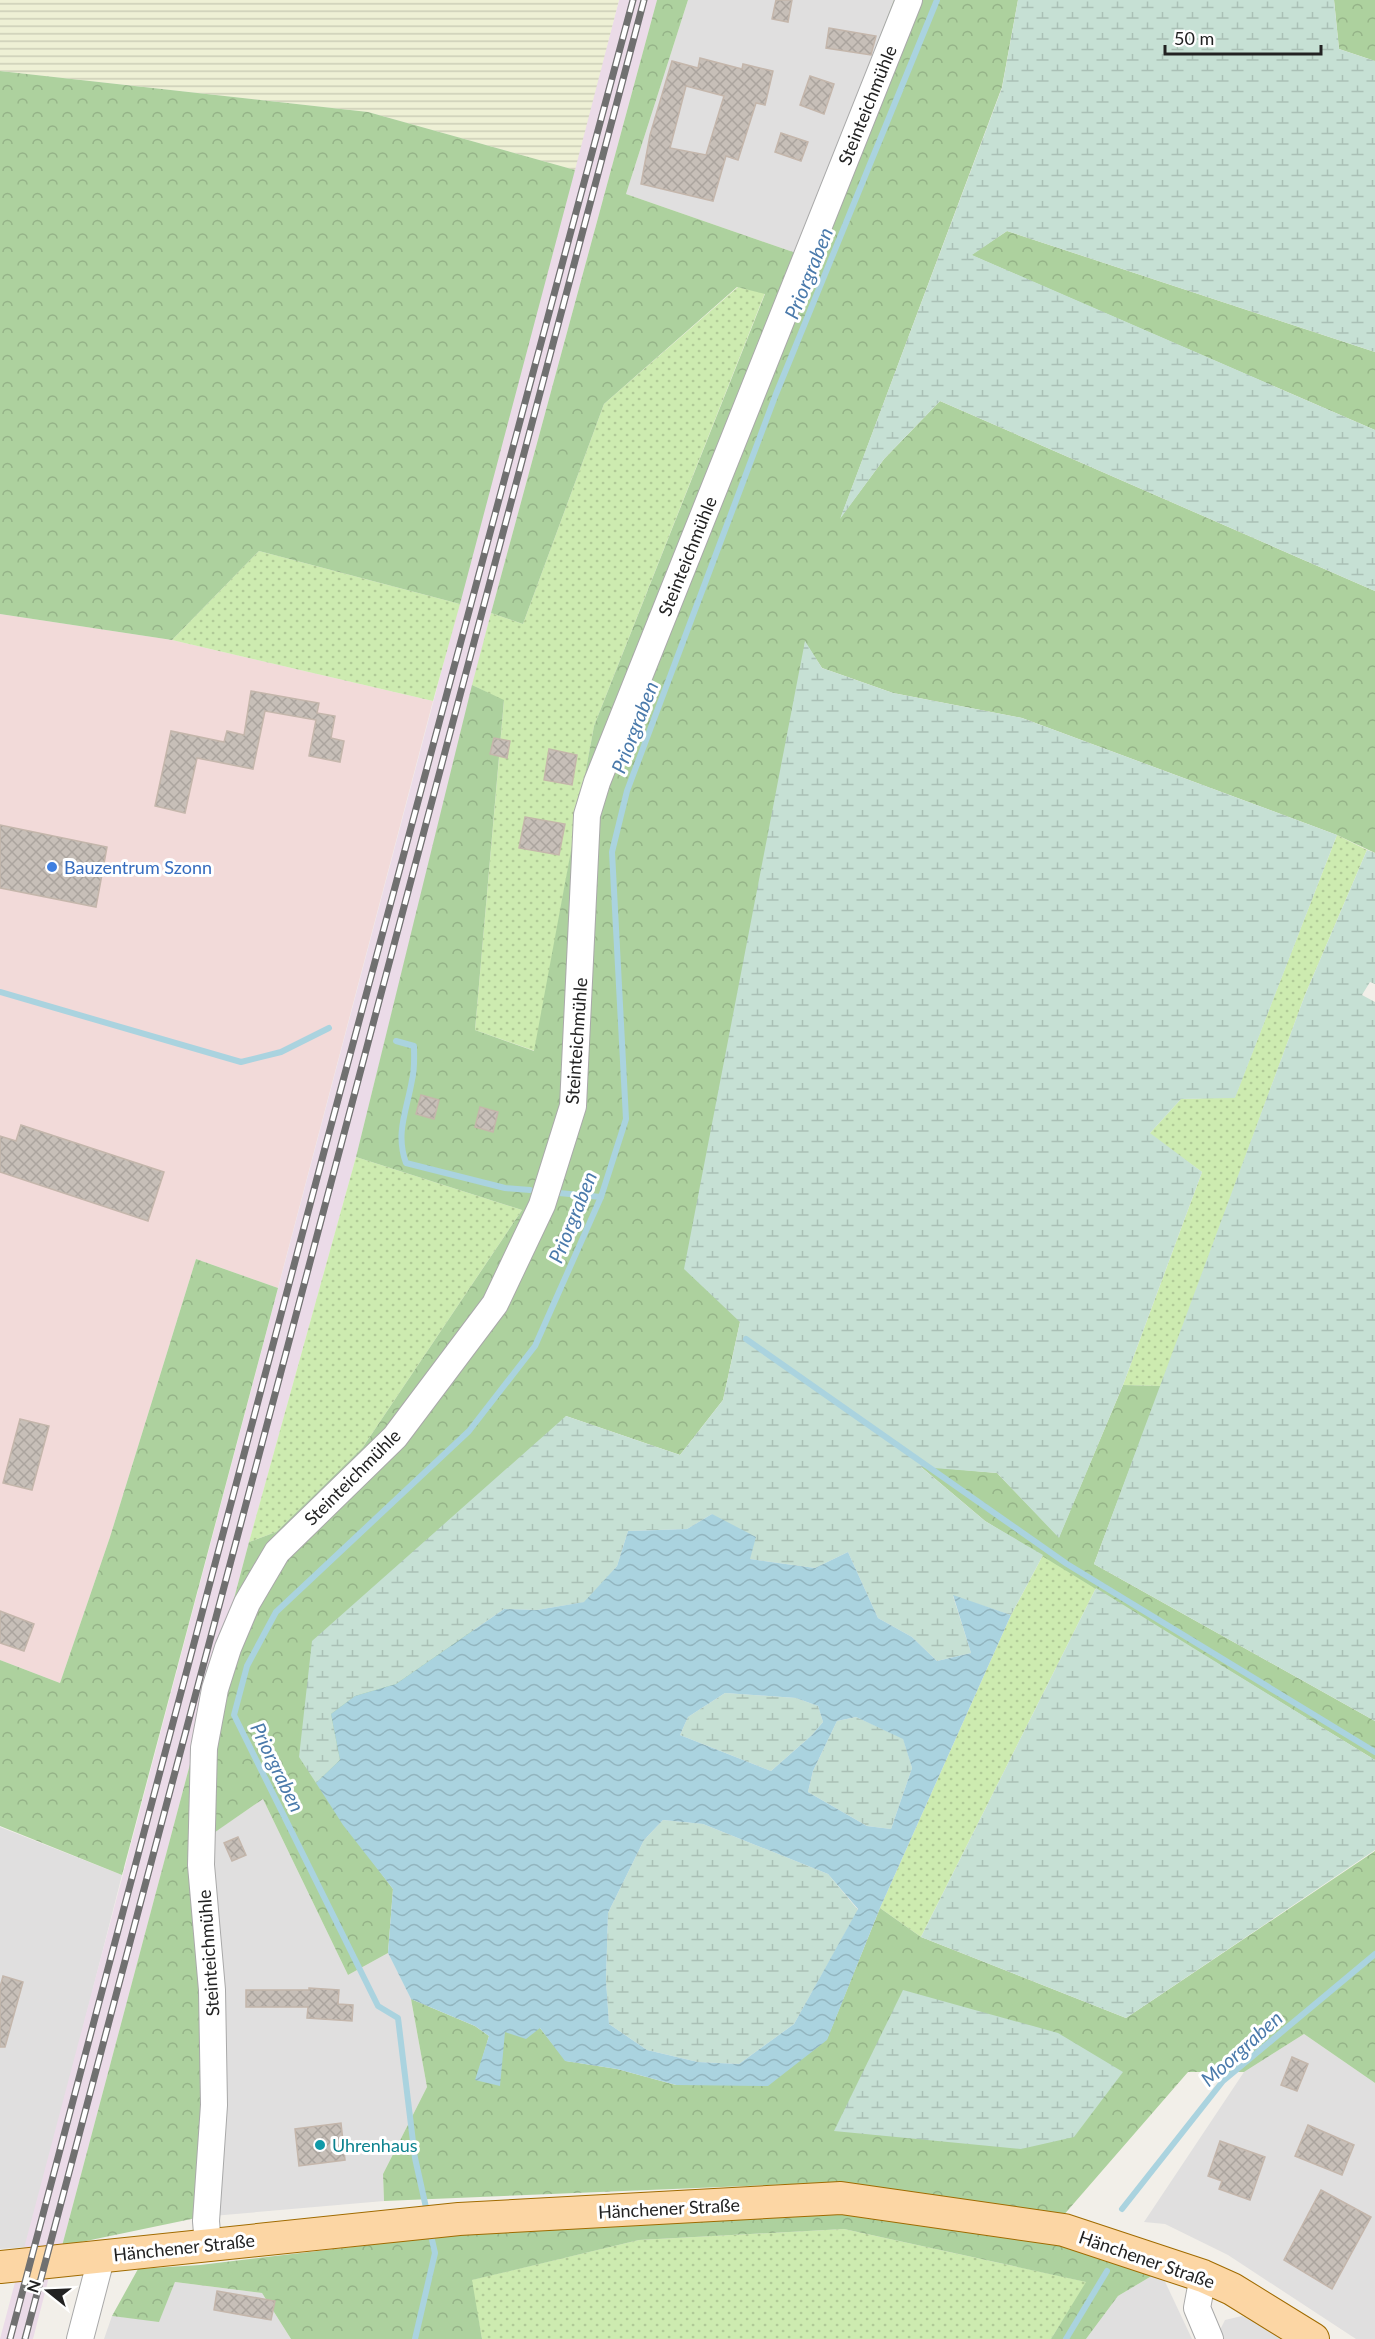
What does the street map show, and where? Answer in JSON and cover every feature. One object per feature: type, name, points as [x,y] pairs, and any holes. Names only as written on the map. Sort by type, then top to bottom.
[{"type":"main road","name":"Hänchener Straße","points":[[0,2267],[459,2219],[841,2198],[1064,2230],[1203,2276],[1232,2289],[1313,2339]]},
{"type":"street","name":"Steinteichmühle","points":[[208,2245],[206,2221],[214,2105],[212,1990],[201,1865],[204,1748],[222,1669],[247,1603],[277,1552],[395,1437],[495,1304],[542,1205],[573,1106],[583,948],[587,815],[597,782],[909,0]]},
{"type":"street","points":[[80,2339],[102,2255]]},
{"type":"street","points":[[1203,2276],[1197,2308],[1210,2339]]},
{"type":"shaded area","points":[[619,0],[657,0],[491,613],[356,1157],[249,1542],[62,2246],[49,2277],[33,2339],[0,2339]]},
{"type":"shaded area","points":[[688,0],[894,0],[796,253],[626,194]]},
{"type":"shaded area","points":[[0,614],[172,640],[433,701],[278,1288],[196,1259],[110,1537],[60,1683],[0,1660]]},
{"type":"shaded area","points":[[263,1799],[348,1975],[388,1953],[411,1999],[427,2087],[383,2174],[384,2201],[201,2217],[194,1846]]},
{"type":"shaded area","points":[[0,1827],[122,1875],[27,2247],[0,2249]]},
{"type":"shaded area","points":[[1304,2034],[1375,2083],[1375,2339],[1356,2339],[1228,2255],[1165,2224],[1144,2222],[1244,2072]]},
{"type":"shaded area","points":[[1160,2271],[1192,2339],[1086,2339],[1118,2296]]},
{"type":"shaded area","points":[[175,2282],[262,2293],[291,2339],[104,2339],[112,2316],[159,2321]]},
{"type":"shaded area","points":[[1242,2316],[1287,2339],[1220,2339],[1218,2334],[1225,2320]]},
{"type":"green space","points":[[0,0],[619,0],[575,170],[368,112],[0,71]]},
{"type":"green space","points":[[657,0],[688,0],[626,194],[796,253],[894,0],[1018,0],[1002,87],[841,517],[884,459],[940,401],[1375,591],[1375,853],[1337,835],[1022,718],[893,693],[822,668],[805,642],[740,1322],[723,1400],[680,1455],[566,1416],[372,1861],[393,1889],[388,1953],[348,1975],[263,1799],[195,1846],[207,1989],[201,2217],[62,2246],[249,1542],[276,1532],[363,1447],[522,1210],[356,1157],[472,685],[504,700],[475,1030],[534,1051],[594,726],[765,294],[737,287],[604,404],[523,624],[491,613]]},
{"type":"green space","points":[[1018,0],[1334,0],[1339,49],[1375,61],[1375,352],[1007,231],[972,255],[1375,430],[1375,591],[940,401],[884,459],[840,519],[1002,88]]},
{"type":"green space","points":[[1334,0],[1375,0],[1375,61],[1339,49]]},
{"type":"green space","points":[[0,71],[368,112],[575,170],[460,604],[259,551],[172,640],[0,614]]},
{"type":"green space","points":[[1007,231],[1375,352],[1375,430],[971,255]]},
{"type":"green space","points":[[738,287],[765,293],[594,726],[535,1051],[475,1030],[504,701],[472,685],[491,613],[523,624],[604,404]]},
{"type":"green space","points":[[259,551],[460,604],[433,701],[172,640]]},
{"type":"green space","points":[[805,641],[822,668],[893,693],[1022,718],[1337,835],[1235,1098],[1181,1099],[1150,1133],[1202,1172],[1123,1385],[1059,1538],[997,1473],[921,1467],[985,1521],[1043,1555],[1011,1615],[953,1596],[971,1653],[937,1661],[912,1637],[878,1618],[848,1552],[815,1568],[749,1559],[712,1514],[687,1529],[628,1531],[617,1566],[585,1602],[537,1610],[504,1609],[396,1684],[355,1696],[331,1714],[340,1760],[316,1783],[299,1757],[312,1641],[566,1416],[680,1455],[723,1400],[740,1322],[684,1269]]},
{"type":"green space","points":[[1337,835],[1367,850],[1305,995],[1161,1386],[1123,1385],[1202,1172],[1149,1134],[1181,1099],[1235,1097]]},
{"type":"green space","points":[[1367,850],[1375,853],[1375,984],[1370,982],[1362,995],[1375,1002],[1375,1721],[1094,1564],[1305,995]]},
{"type":"green space","points":[[356,1157],[522,1210],[363,1447],[276,1532],[249,1542]]},
{"type":"green space","points":[[196,1259],[278,1288],[122,1875],[0,1826],[0,1660],[60,1683],[110,1537]]},
{"type":"green space","points":[[1123,1385],[1161,1386],[1094,1564],[1375,1721],[1375,1760],[985,1521],[920,1466],[997,1473],[1059,1537]]},
{"type":"green space","points":[[1043,1555],[1096,1588],[921,1937],[880,1908],[1011,1615]]},
{"type":"green space","points":[[1096,1588],[1375,1760],[1375,1850],[1126,2018],[921,1937]]},
{"type":"green space","points":[[725,1693],[796,1698],[818,1706],[823,1722],[812,1735],[771,1771],[680,1735],[688,1717]]},
{"type":"green space","points":[[856,1717],[903,1738],[912,1768],[891,1829],[867,1826],[808,1792],[813,1771],[837,1721]]},
{"type":"green space","points":[[663,1820],[703,1824],[828,1874],[858,1910],[794,2024],[739,2064],[698,2062],[647,2050],[609,2024],[606,1980],[608,1913],[644,1840]]},
{"type":"green space","points":[[1375,1851],[1375,2083],[1304,2034],[1244,2072],[1188,2072],[1062,2217],[842,2182],[384,2201],[383,2174],[427,2087],[411,1999],[475,2026],[489,2036],[476,2080],[505,2032],[540,2028],[566,2061],[617,2069],[676,2085],[827,2039],[880,1908],[921,1937],[1126,2018]]},
{"type":"green space","points":[[903,1990],[1058,2033],[1123,2072],[1074,2137],[1021,2149],[834,2131]]},
{"type":"green space","points":[[841,2209],[1048,2242],[1160,2271],[1118,2296],[1086,2339],[1051,2339],[1086,2282],[844,2229],[639,2240],[472,2280],[482,2339],[291,2339],[262,2293],[175,2282],[159,2322],[112,2316],[138,2269],[200,2265],[462,2234]]},
{"type":"green space","points":[[844,2229],[1087,2282],[1051,2339],[482,2339],[471,2280],[639,2240]]},
{"type":"water","points":[[712,1514],[756,1537],[750,1559],[815,1568],[848,1552],[878,1618],[912,1637],[937,1661],[971,1653],[953,1595],[1011,1615],[880,1908],[827,2040],[768,2086],[676,2085],[617,2069],[565,2061],[540,2028],[526,2039],[505,2032],[500,2086],[475,2080],[489,2036],[475,2026],[411,1999],[388,1953],[393,1889],[343,1825],[316,1783],[340,1760],[331,1714],[355,1696],[396,1684],[504,1609],[537,1610],[584,1602],[617,1566],[628,1531],[687,1529]],"holes":[[[725,1693],[796,1698],[818,1706],[823,1722],[812,1735],[771,1771],[680,1735],[688,1717]],[[856,1717],[903,1739],[912,1768],[891,1829],[867,1826],[808,1792],[813,1771],[837,1721]],[[663,1820],[703,1824],[828,1874],[858,1909],[794,2024],[739,2064],[698,2062],[647,2050],[609,2024],[606,1980],[608,1913],[644,1840]]]},
{"type":"building","points":[[776,0],[792,0],[788,22],[772,19]]},
{"type":"building","points":[[829,28],[876,36],[871,55],[826,48]]},
{"type":"building","points":[[700,58],[742,69],[743,64],[773,71],[765,105],[756,103],[738,160],[726,156],[713,201],[641,184],[650,135],[672,61],[698,68]],"holes":[[[686,86],[724,96],[706,155],[670,148]]]},
{"type":"building","points":[[810,76],[834,84],[824,114],[800,105]]},
{"type":"building","points":[[781,133],[808,142],[801,161],[775,152]]},
{"type":"building","points":[[251,691],[319,703],[317,713],[335,716],[331,738],[344,741],[340,762],[309,756],[316,720],[265,711],[253,769],[197,758],[185,813],[155,806],[171,731],[224,742],[227,731],[244,735]]},
{"type":"building","points":[[494,738],[510,741],[507,758],[490,754]]},
{"type":"building","points":[[549,749],[577,755],[572,785],[544,780]]},
{"type":"building","points":[[525,817],[565,824],[559,855],[519,848]]},
{"type":"building","name":"Bauzentrum Szonn","points":[[0,825],[107,847],[96,907],[0,888]]},
{"type":"building","points":[[421,1095],[439,1100],[434,1119],[416,1114]]},
{"type":"building","points":[[480,1107],[498,1112],[493,1132],[475,1127]]},
{"type":"building","points":[[21,1125],[164,1172],[148,1221],[0,1172],[0,1136],[16,1141]]},
{"type":"building","points":[[20,1419],[49,1426],[32,1490],[3,1483]]},
{"type":"building","points":[[0,1611],[34,1624],[24,1651],[0,1643]]},
{"type":"building","points":[[238,1837],[246,1855],[232,1861],[224,1843]]},
{"type":"building","points":[[3,1976],[23,1982],[5,2047],[0,2047],[0,1987]]},
{"type":"building","points":[[309,1988],[339,1990],[338,2004],[353,2005],[352,2021],[307,2018],[308,2007],[246,2007],[246,1990],[309,1990]]},
{"type":"building","points":[[1292,2057],[1308,2064],[1297,2091],[1281,2085]]},
{"type":"building","name":"Uhrenhaus","points":[[341,2123],[345,2160],[299,2166],[295,2129]]},
{"type":"building","points":[[1308,2125],[1354,2145],[1342,2175],[1295,2156]]},
{"type":"building","points":[[1220,2141],[1265,2157],[1250,2200],[1219,2189],[1222,2181],[1208,2176]]},
{"type":"building","points":[[1321,2190],[1371,2217],[1332,2289],[1284,2260]]},
{"type":"building","points":[[217,2291],[275,2301],[271,2320],[214,2310]]},
{"type":"waterway","name":"Priorgraben","points":[[427,2212],[415,2158],[398,2018],[378,2006],[234,1715],[247,1666],[276,1612],[469,1431],[535,1346],[601,1197],[626,1119],[612,852],[627,791],[776,394],[937,0]]},
{"type":"waterway","points":[[0,992],[241,1062],[281,1052],[329,1028]]},
{"type":"waterway","points":[[396,1041],[414,1046],[414,1072],[402,1131],[406,1163],[505,1188],[530,1190]]},
{"type":"waterway","points":[[559,1193],[601,1197]]},
{"type":"waterway","points":[[746,1339],[1067,1564],[1375,1752]]},
{"type":"waterway","name":"Moorgraben","points":[[1122,2209],[1223,2081],[1375,1954]]},
{"type":"waterway","name":"Priorgraben","points":[[415,2339],[435,2253],[430,2231]]},
{"type":"waterway","name":"Moorgraben","points":[[1066,2339],[1107,2271]]},
{"type":"railway","points":[[10,2339],[325,1148],[633,0]]},
{"type":"railway","points":[[25,2339],[644,0]]},
{"type":"place","name":"Bauzentrum Szonn","points":[[52,867]]},
{"type":"place","name":"Uhrenhaus","points":[[320,2145]]}]
